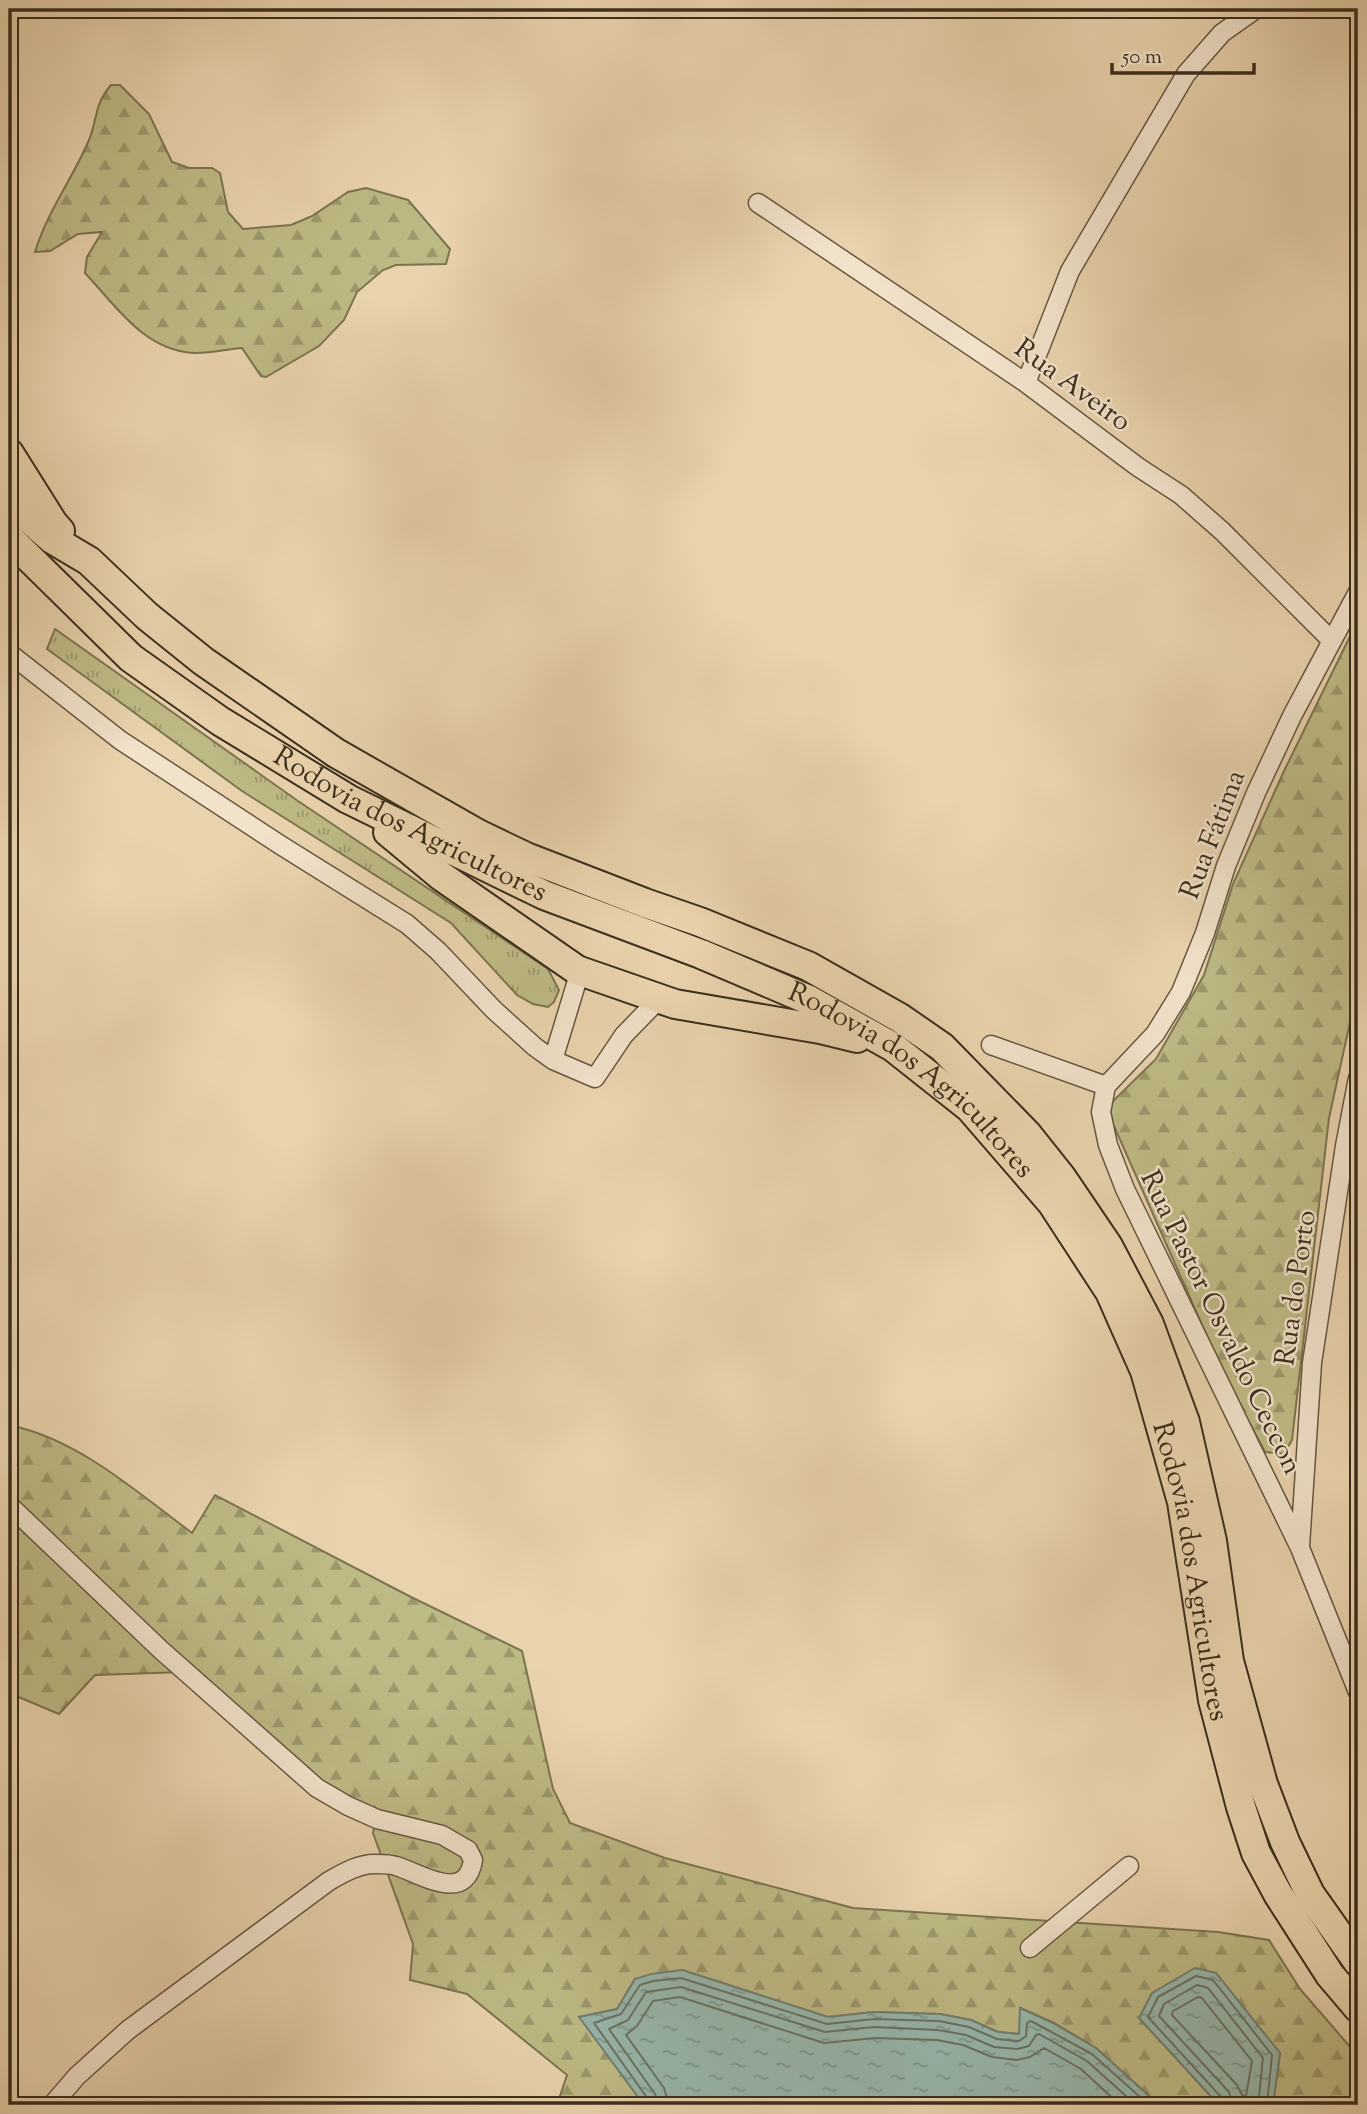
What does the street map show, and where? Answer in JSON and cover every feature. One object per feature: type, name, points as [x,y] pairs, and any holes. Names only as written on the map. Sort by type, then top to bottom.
[{"type":"main road","points":[[9,453],[53,523],[89,561]]},
{"type":"main road","name":"Rodovia dos Agricultores","points":[[9,501],[52,539],[89,561],[147,616],[204,661],[336,753],[478,834],[526,857],[700,922],[808,966],[900,1018],[942,1047],[1027,1134],[1062,1178],[1108,1246],[1149,1324],[1185,1422],[1212,1541],[1229,1661],[1263,1784],[1285,1842],[1310,1894],[1358,1962]]},
{"type":"main road","name":"Rodovia dos Agricultores","points":[[9,538],[131,658],[220,722],[348,799],[544,895],[701,954],[809,1000],[893,1047],[970,1108],[1052,1203],[1110,1292],[1145,1371],[1182,1502],[1213,1700],[1256,1853],[1278,1894],[1330,1975],[1358,2008]]},
{"type":"main road","points":[[348,799],[442,876],[580,971],[675,1004],[820,1029],[893,1047]]},
{"type":"street","points":[[1026,383],[1070,271],[1186,74],[1222,33],[1256,9]]},
{"type":"street","name":"Rua Aveiro","points":[[758,203],[1026,383],[1181,495],[1222,531],[1332,641]]},
{"type":"street","name":"Rua Fátima","points":[[1106,1086],[1155,1034],[1181,992],[1205,933],[1226,866],[1256,793],[1358,593]]},
{"type":"street","points":[[9,653],[120,740],[407,924],[438,951],[494,1010],[553,1060],[596,1078],[624,1035],[660,998]]},
{"type":"street","points":[[553,1060],[580,971]]},
{"type":"street","points":[[990,1045],[1106,1086]]},
{"type":"street","name":"Rua do Porto","points":[[1300,1548],[1312,1363],[1358,1078]]},
{"type":"street","name":"Rua Pastor Osvaldo Ceccon","points":[[1106,1086],[1101,1112],[1108,1145],[1125,1189],[1300,1548],[1358,1692]]},
{"type":"street","points":[[9,1506],[161,1650],[317,1788],[377,1819],[442,1835],[468,1850],[473,1860],[467,1876],[454,1884],[435,1883],[394,1866],[363,1865],[329,1881],[128,2030],[76,2076],[52,2105]]},
{"type":"street","points":[[1030,1948],[1129,1866]]},
{"type":"green space","points":[[111,85],[120,85],[149,114],[172,162],[189,168],[212,168],[220,173],[228,212],[243,229],[291,225],[312,216],[348,192],[366,188],[408,200],[450,249],[446,264],[396,265],[383,270],[357,292],[344,320],[319,346],[266,377],[261,376],[242,348],[193,353],[160,344],[132,324],[85,273],[87,257],[102,232],[78,234],[50,251],[35,252],[46,223],[89,140],[97,111]]},
{"type":"green space","points":[[1358,620],[1358,986],[1329,1118],[1292,1440],[1284,1454],[1265,1452],[1226,1379],[1106,1108],[1156,1059],[1204,975],[1233,884],[1284,771]]},
{"type":"green space","points":[[55,629],[298,801],[548,969],[559,990],[554,1002],[548,1007],[533,1004],[517,995],[451,923],[242,791],[47,649]]},
{"type":"green space","points":[[9,1425],[59,1442],[83,1455],[192,1533],[215,1495],[411,1597],[522,1651],[553,1789],[570,1823],[665,1858],[853,1908],[1218,1932],[1269,1940],[1300,1989],[1358,2056],[1358,2105],[1273,2105],[1280,2053],[1139,2018],[1219,2105],[1159,2105],[1096,2048],[1054,2023],[1021,2008],[1020,2034],[998,2032],[971,2020],[940,2014],[874,2012],[828,2017],[682,1970],[635,1979],[617,2009],[580,2017],[644,2105],[557,2105],[567,2075],[467,1994],[410,1980],[413,1944],[373,1833],[376,1819],[348,1806],[185,1672],[95,1675],[59,1714],[9,1693]]},
{"type":"water","points":[[1195,1968],[1216,1973],[1280,2053],[1273,2105],[1219,2105],[1139,2018],[1152,1993]]},
{"type":"water","points":[[682,1970],[828,2017],[874,2012],[940,2014],[971,2020],[998,2032],[1019,2034],[1020,2008],[1096,2048],[1159,2105],[644,2105],[579,2017],[617,2009],[635,1979]]}]
